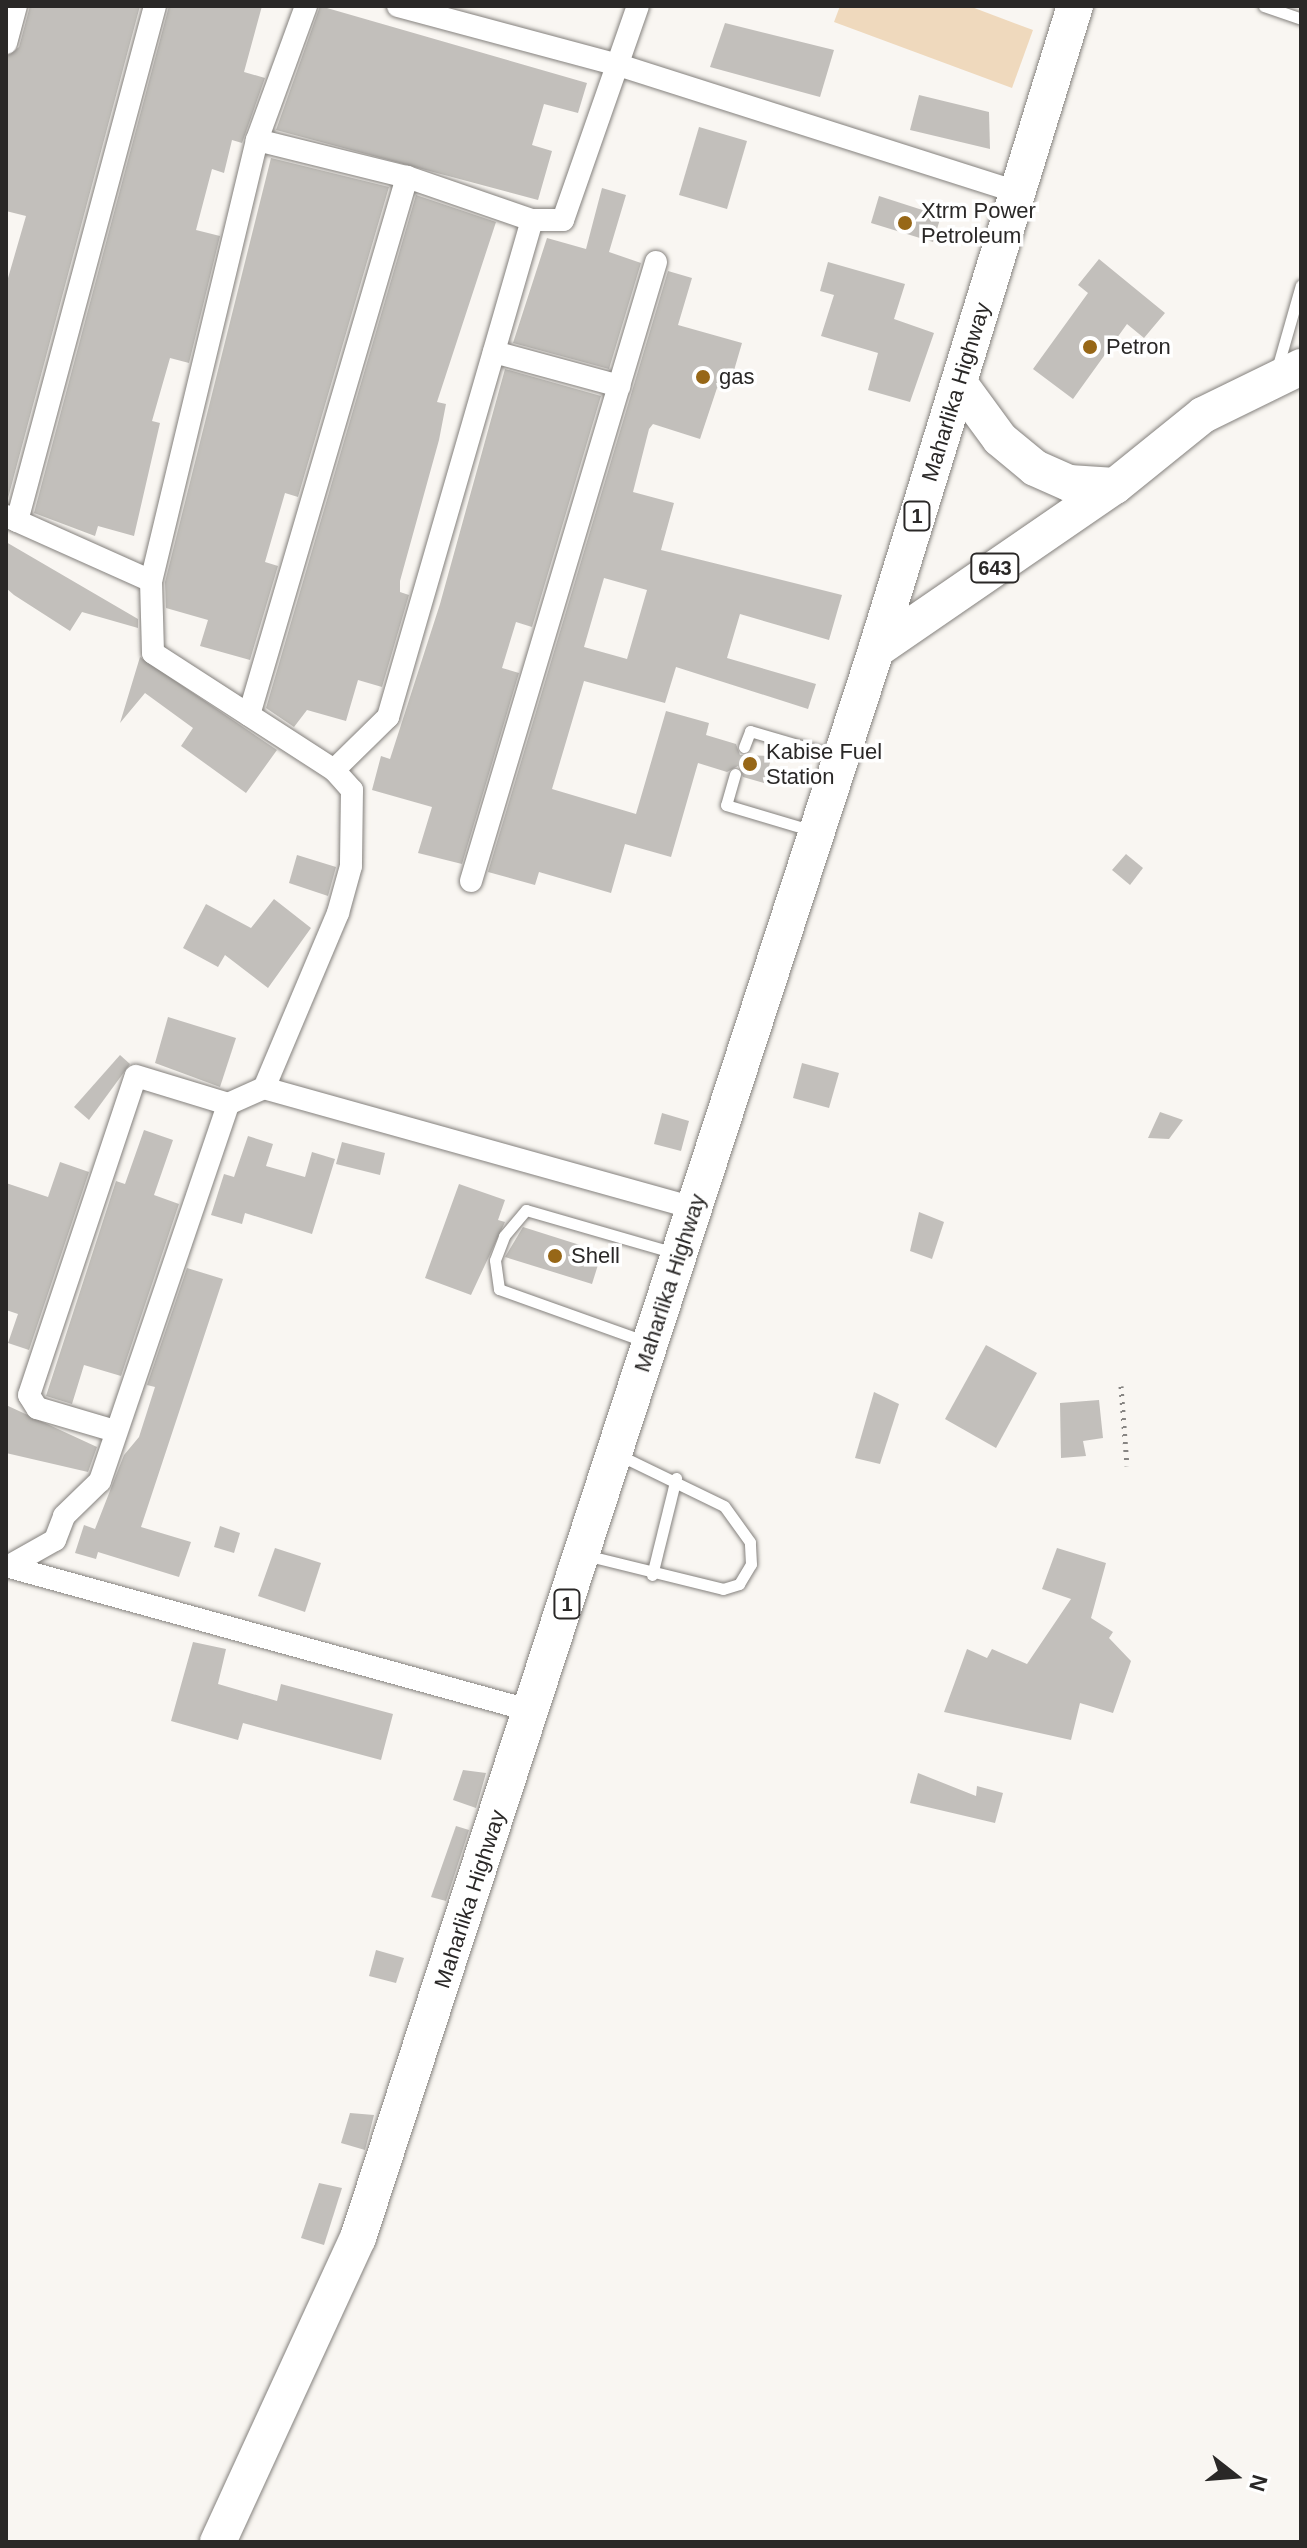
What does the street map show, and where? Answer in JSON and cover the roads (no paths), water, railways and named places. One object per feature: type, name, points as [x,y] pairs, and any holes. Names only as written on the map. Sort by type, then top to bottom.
[{"type":"highway","name":"Maharlika Highway","points":[[218,2542],[358,2238],[876,650],[1075,6]]},
{"type":"highway","name":"643","points":[[876,650],[1115,486],[1203,415],[1288,371]]},
{"type":"highway","points":[[959,383],[1000,439],[1035,468],[1069,483],[1115,486]]},
{"type":"street","points":[[6,43],[16,6]]},
{"type":"street","points":[[151,581],[11,518],[155,6]]},
{"type":"street","points":[[264,1088],[351,866],[352,790],[334,770],[153,653],[151,581],[257,140],[306,6]]},
{"type":"street","points":[[398,6],[622,66],[1018,192]]},
{"type":"street","points":[[257,140],[407,177],[532,220],[563,220],[622,66],[638,6]]},
{"type":"street","points":[[249,715],[407,177]]},
{"type":"street","points":[[334,770],[388,717],[532,220]]},
{"type":"street","points":[[471,881],[656,262]]},
{"type":"street","points":[[494,352],[619,386]]},
{"type":"street","points":[[115,1431],[37,1408],[29,1395],[136,1076],[228,1104],[264,1088],[694,1208]]},
{"type":"street","points":[[7,1567],[55,1540],[64,1516],[100,1481],[228,1104]]},
{"type":"street","points":[[7,1567],[532,1711]]},
{"type":"lane","points":[[1264,6],[1301,19]]},
{"type":"lane","points":[[1288,371],[1301,285]]},
{"type":"lane","points":[[744,747],[750,731],[839,758]]},
{"type":"lane","points":[[735,774],[726,805],[815,832]]},
{"type":"lane","points":[[651,1344],[499,1289],[495,1260],[511,1222],[526,1210],[679,1254]]},
{"type":"lane","points":[[583,1554],[652,1575],[723,1589],[739,1584],[751,1564],[743,1527],[724,1506],[676,1478],[615,1453]]},
{"type":"lane","points":[[652,1575],[676,1478]]},
{"type":"place","name":"Xtrm Power Petroleum","points":[[905,223]]},
{"type":"place","name":"Petron","points":[[1090,347]]},
{"type":"place","name":"gas","points":[[703,377]]},
{"type":"place","name":"Kabise Fuel Station","points":[[750,764]]},
{"type":"place","name":"Shell","points":[[555,1256]]}]
